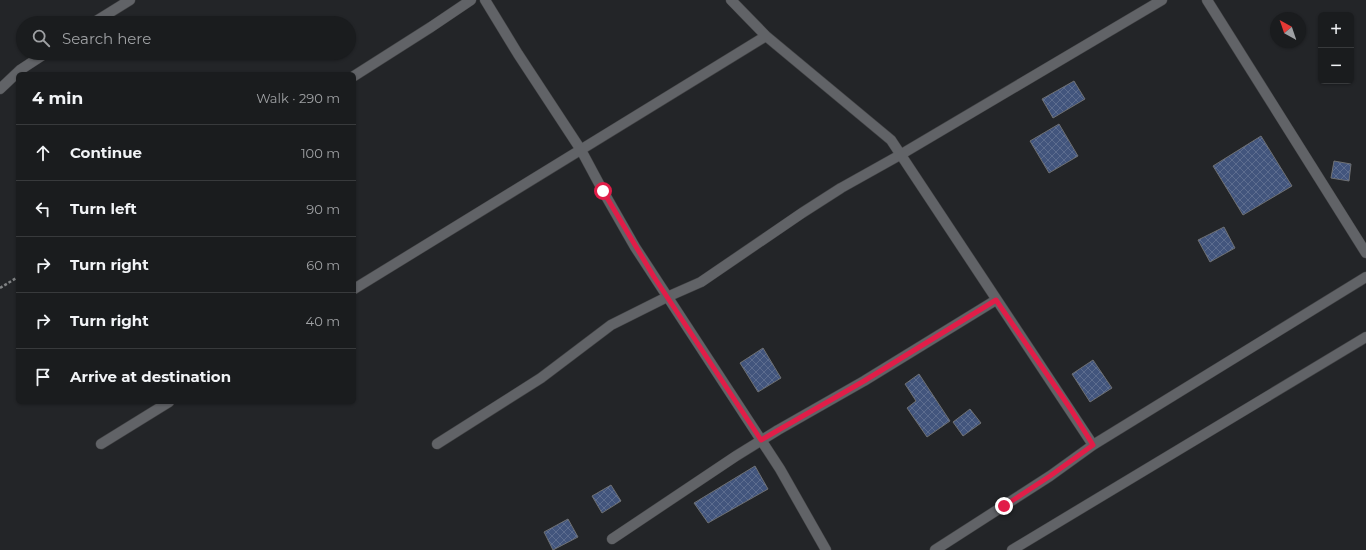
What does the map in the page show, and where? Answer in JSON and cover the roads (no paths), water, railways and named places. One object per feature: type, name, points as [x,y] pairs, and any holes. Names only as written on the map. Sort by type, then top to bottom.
[{"type":"street","points":[[104,16],[130,0]]},
{"type":"street","points":[[356,75],[471,0]]},
{"type":"street","points":[[485,0],[518,54],[581,150],[615,212],[667,297],[780,469],[826,550]]},
{"type":"street","points":[[731,0],[766,36],[891,140],[996,300],[1070,408],[1093,445]]},
{"type":"street","points":[[437,444],[541,378],[611,325],[701,282],[841,188],[900,155],[1162,0]]},
{"type":"street","points":[[1207,0],[1366,253]]},
{"type":"street","points":[[356,288],[766,36]]},
{"type":"street","points":[[18,72],[35,60]]},
{"type":"street","points":[[0,89],[16,74]]},
{"type":"street","points":[[935,550],[1050,476],[1093,445],[1366,277]]},
{"type":"street","points":[[612,539],[761,440],[864,381],[996,300]]},
{"type":"street","points":[[1012,550],[1366,337]]},
{"type":"street","points":[[101,444],[166,404]]}]
